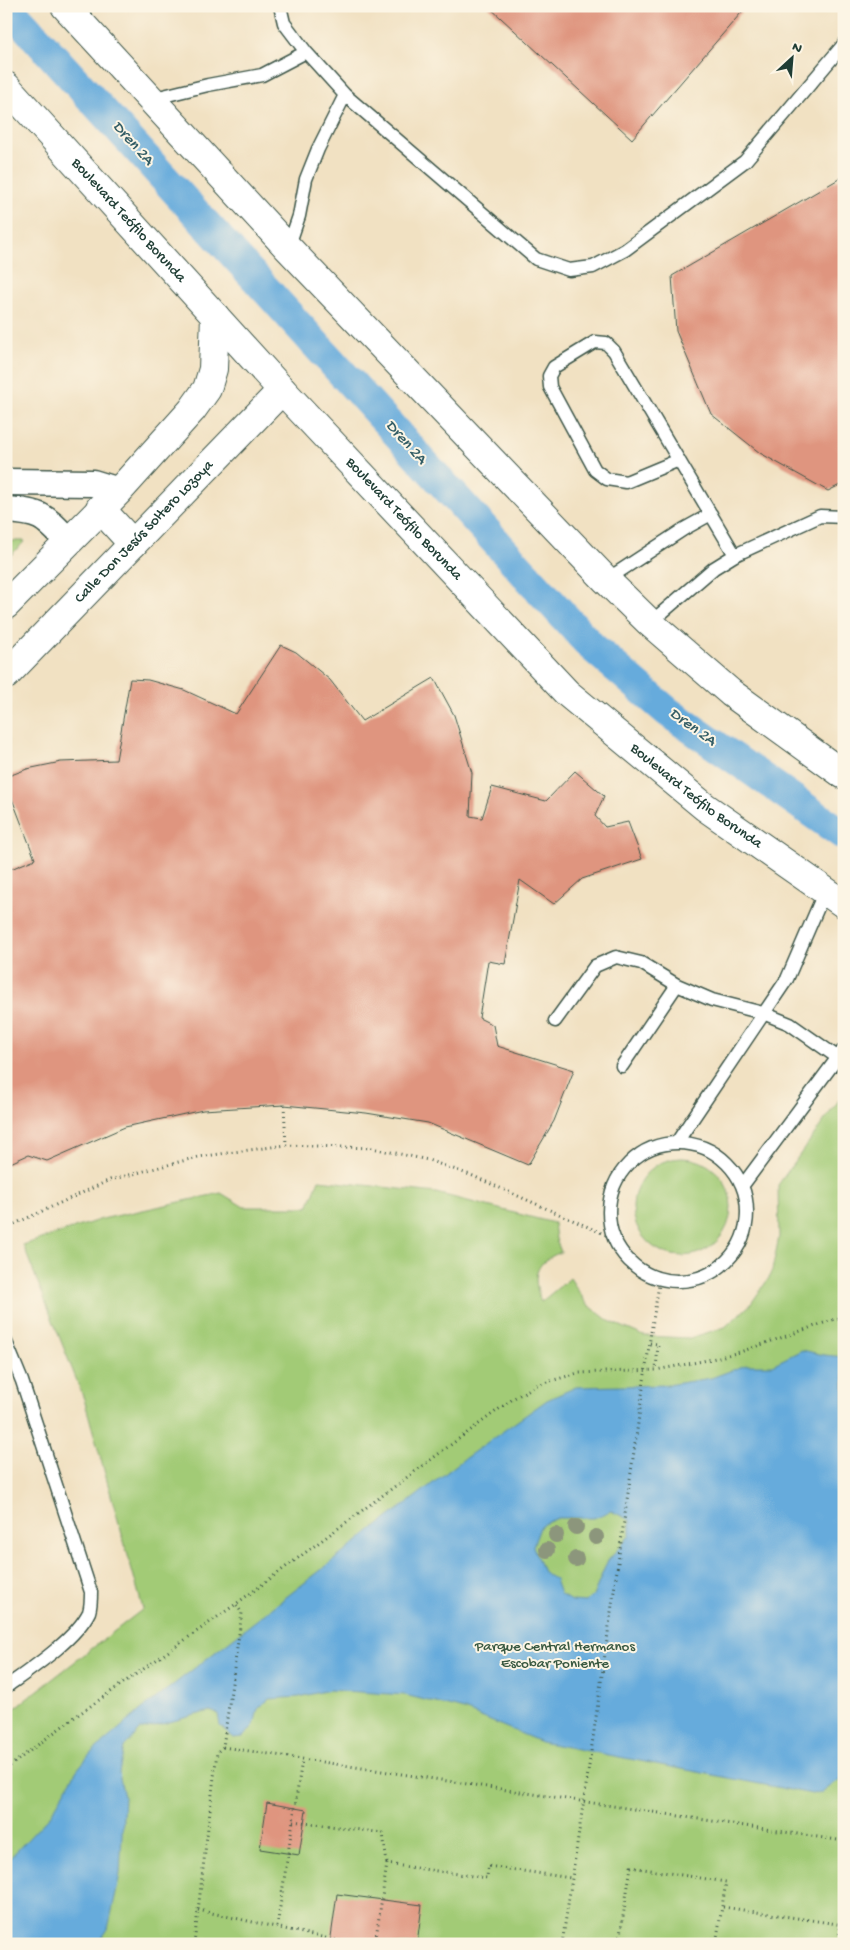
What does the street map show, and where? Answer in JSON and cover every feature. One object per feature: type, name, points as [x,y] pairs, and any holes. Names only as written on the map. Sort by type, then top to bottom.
[{"type":"main road","points":[[65,6],[149,100],[288,248],[606,580],[650,622],[731,693],[844,774]]},
{"type":"main road","name":"Boulevard Teófilo Borunda","points":[[6,86],[282,390],[567,693],[705,807],[834,898]]},
{"type":"main road","points":[[6,605],[110,499],[192,410],[207,389],[213,369],[215,316]]},
{"type":"main road","name":"Calle Don Jesús Soltero Lozoya","points":[[6,675],[282,390]]},
{"type":"main road","points":[[110,499],[133,544]]},
{"type":"street","points":[[6,482],[93,483],[110,499]]},
{"type":"street","points":[[6,510],[30,511],[39,515],[50,521],[68,541]]},
{"type":"lane","points":[[280,6],[284,23],[306,52],[345,95],[536,259],[569,270],[593,267],[625,250],[745,161],[844,44]]},
{"type":"lane","points":[[149,100],[208,85],[262,75],[306,52]]},
{"type":"lane","points":[[288,248],[299,216],[306,179],[318,149],[345,95]]},
{"type":"lane","points":[[679,460],[626,482],[608,480],[595,470],[550,387],[549,376],[554,367],[595,342],[606,344],[614,351],[679,460],[735,555]]},
{"type":"lane","points":[[606,580],[684,529],[711,514]]},
{"type":"lane","points":[[650,622],[714,568],[735,555],[820,516],[844,517]]},
{"type":"lane","points":[[677,1142],[786,979],[834,898]]},
{"type":"lane","points":[[555,1021],[595,966],[616,958],[641,963],[677,985],[712,1000],[763,1013],[790,1024],[840,1053],[742,1186]]},
{"type":"lane","points":[[622,1066],[677,985]]},
{"type":"lane","points":[[677,1142],[698,1145],[716,1154],[732,1168],[742,1186],[748,1206],[746,1228],[738,1248],[724,1265],[705,1276],[684,1282],[660,1280],[642,1272],[625,1257],[613,1238],[608,1216],[610,1193],[619,1173],[635,1156],[654,1146],[677,1142]]},
{"type":"lane","points":[[6,1342],[22,1381],[91,1592],[90,1610],[80,1626],[68,1639],[6,1687]]},
{"type":"path","points":[[284,1105],[286,1145]]},
{"type":"path","points":[[10,1226],[110,1180],[198,1157],[286,1145],[372,1148],[428,1160],[473,1176],[613,1238]]},
{"type":"path","points":[[562,1944],[660,1280]]},
{"type":"path","points":[[6,1768],[72,1719],[236,1604],[514,1398],[537,1384],[578,1373],[656,1370],[703,1361],[740,1352],[844,1316]]},
{"type":"path","points":[[650,1343],[658,1344],[656,1370]]},
{"type":"path","points":[[194,1944],[217,1752],[223,1747],[242,1613],[236,1604]]},
{"type":"path","points":[[223,1747],[844,1841]]},
{"type":"path","points":[[277,1927],[302,1760]]},
{"type":"path","points":[[293,1821],[383,1834],[387,1864],[375,1944]]},
{"type":"path","points":[[387,1864],[487,1878],[488,1866],[571,1878]]},
{"type":"path","points":[[639,1944],[619,1940],[631,1867],[726,1882],[716,1944]]},
{"type":"path","points":[[838,1944],[844,1902]]},
{"type":"path","points":[[723,1907],[842,1924]]},
{"type":"path","points":[[198,1910],[353,1944]]},
{"type":"green space","points":[[6,541],[25,541],[6,560]]},
{"type":"green space","name":"Parque Central Hermanos Escobar Poniente","points":[[844,1093],[844,1944],[6,1944],[6,1715],[143,1609],[84,1399],[23,1245],[102,1219],[221,1193],[244,1207],[308,1207],[319,1180],[436,1193],[554,1223],[556,1239],[561,1252],[545,1261],[538,1271],[536,1277],[541,1302],[570,1278],[586,1303],[609,1321],[644,1336],[690,1338],[725,1327],[750,1305],[771,1275],[779,1237],[778,1185]]},
{"type":"green space","points":[[682,1158],[701,1162],[717,1172],[727,1188],[731,1207],[727,1226],[717,1242],[701,1252],[682,1256],[663,1252],[647,1242],[637,1226],[633,1207],[637,1188],[647,1172],[663,1162]]},
{"type":"water","points":[[802,1350],[844,1357],[844,1776],[823,1792],[812,1794],[541,1742],[464,1710],[405,1695],[329,1690],[299,1697],[269,1699],[258,1709],[254,1725],[243,1737],[234,1738],[220,1726],[218,1714],[210,1711],[140,1730],[124,1747],[119,1773],[124,1797],[120,1874],[108,1929],[98,1944],[6,1944],[6,1862],[50,1816],[77,1770],[91,1753],[142,1709],[464,1459],[547,1400],[576,1387],[667,1385],[711,1378],[746,1365],[772,1365]],"holes":[[[611,1511],[630,1520],[630,1535],[607,1562],[594,1594],[586,1602],[572,1601],[560,1594],[555,1580],[542,1570],[533,1546],[541,1525],[558,1518],[594,1518]]]},
{"type":"building","points":[[488,6],[747,6],[632,139]]},
{"type":"building","points":[[844,176],[844,483],[828,491],[760,453],[711,414],[676,331],[672,276]]},
{"type":"building","points":[[281,645],[296,652],[330,680],[362,721],[434,678],[454,715],[472,773],[470,816],[482,818],[492,787],[546,801],[575,771],[604,796],[595,816],[605,827],[628,822],[642,859],[582,879],[554,904],[520,880],[505,964],[488,961],[479,1018],[493,1025],[497,1046],[574,1070],[554,1121],[528,1165],[428,1123],[366,1113],[284,1105],[203,1110],[125,1127],[47,1161],[28,1155],[6,1165],[6,871],[35,859],[6,783],[6,777],[27,769],[61,762],[116,760],[130,679],[148,680],[184,690],[236,714]]},
{"type":"building","points":[[267,1803],[306,1810],[299,1855],[260,1849]]},
{"type":"building","points":[[337,1894],[422,1905],[417,1944],[330,1944]]},
{"type":"waterway","name":"Dren 2A","points":[[7,6],[591,646],[668,712],[844,835]]}]
